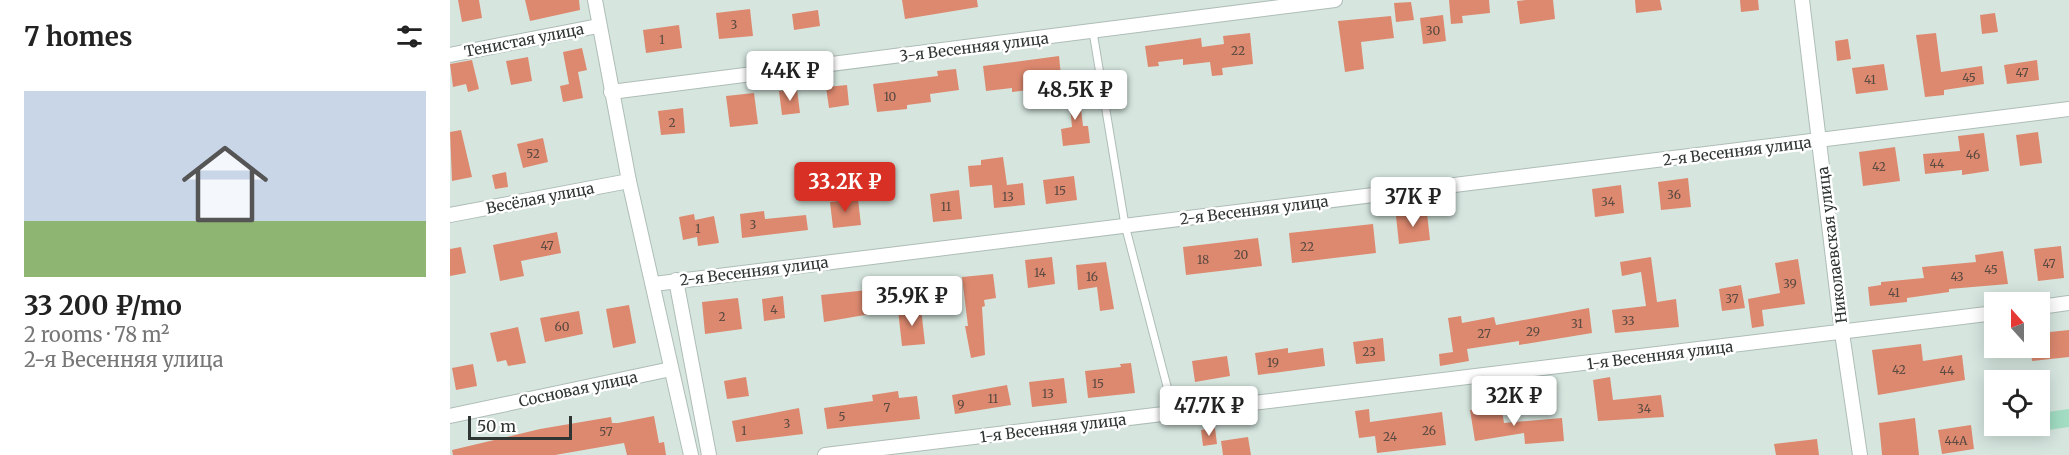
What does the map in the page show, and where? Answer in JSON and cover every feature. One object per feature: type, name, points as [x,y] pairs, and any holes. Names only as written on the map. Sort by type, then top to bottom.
[{"type":"street","points":[[595,0],[598,26],[629,181],[691,455]]},
{"type":"street","name":"3-я Весенняя улица","points":[[611,92],[1335,0]]},
{"type":"street","name":"Николаевская улица","points":[[1802,0],[1842,333],[1860,455]]},
{"type":"street","name":"Тенистая улица","points":[[450,55],[598,26]]},
{"type":"street","name":"2-я Весенняя улица","points":[[654,284],[2069,109]]},
{"type":"street","name":"Весёлая улица","points":[[450,215],[629,181]]},
{"type":"street","points":[[676,280],[709,455]]},
{"type":"street","points":[[2050,306],[2069,303]]},
{"type":"street","name":"1-я Весенняя улица","points":[[825,455],[1984,314]]},
{"type":"street","name":"Сосновая улица","points":[[450,416],[671,369]]},
{"type":"lane","points":[[1093,32],[1125,225],[1174,413]]},
{"type":"green space","points":[[2069,409],[2069,427],[2050,430],[2050,412]]},
{"type":"building","points":[[458,0],[479,0],[482,18],[462,22]]},
{"type":"building","points":[[525,0],[579,0],[580,10],[530,21]]},
{"type":"building","points":[[902,0],[977,0],[978,7],[905,19]]},
{"type":"building","points":[[1449,0],[1489,0],[1490,13],[1462,16],[1463,23],[1451,24]]},
{"type":"building","points":[[1553,0],[1555,19],[1520,24],[1517,1]]},
{"type":"building","points":[[1635,0],[1660,0],[1662,10],[1636,13]]},
{"type":"building","points":[[1740,0],[1758,0],[1759,10],[1741,12]]},
{"type":"building","points":[[1411,2],[1414,20],[1396,22],[1394,3]]},
{"type":"building","points":[[750,9],[753,36],[719,39],[716,13]]},
{"type":"building","points":[[818,10],[820,26],[794,30],[792,14]]},
{"type":"building","points":[[1995,13],[1998,32],[1982,34],[1980,15]]},
{"type":"building","points":[[1443,15],[1446,41],[1423,44],[1420,18]]},
{"type":"building","points":[[1391,16],[1394,38],[1361,42],[1364,69],[1345,72],[1338,21]]},
{"type":"building","points":[[679,25],[682,48],[646,53],[643,30]]},
{"type":"building","points":[[1250,33],[1253,64],[1222,68],[1223,75],[1212,76],[1210,62],[1183,65],[1183,59],[1158,62],[1159,66],[1148,67],[1145,46],[1201,38],[1202,47],[1224,44],[1223,36]]},
{"type":"building","points":[[1936,33],[1941,72],[1982,66],[1984,84],[1944,90],[1944,95],[1925,97],[1916,35]]},
{"type":"building","points":[[1848,39],[1851,59],[1837,61],[1835,41]]},
{"type":"building","points":[[582,48],[587,70],[578,72],[583,98],[563,102],[560,86],[569,84],[563,52]]},
{"type":"building","points":[[1059,56],[1062,86],[1012,92],[1012,88],[986,91],[983,66]]},
{"type":"building","points":[[528,57],[532,81],[511,85],[506,61]]},
{"type":"building","points":[[472,60],[479,89],[468,92],[466,84],[453,87],[450,64]]},
{"type":"building","points":[[2037,60],[2039,80],[2007,84],[2004,65]]},
{"type":"building","points":[[1884,64],[1888,90],[1856,94],[1852,68]]},
{"type":"building","points":[[956,69],[959,90],[930,94],[931,102],[907,105],[907,109],[877,112],[873,84],[938,76],[937,71]]},
{"type":"building","points":[[1078,84],[1083,126],[1088,126],[1090,143],[1063,146],[1061,129],[1072,127],[1068,85]]},
{"type":"building","points":[[847,85],[849,105],[829,108],[826,87]]},
{"type":"building","points":[[797,89],[800,113],[782,115],[779,91]]},
{"type":"building","points":[[754,93],[758,124],[730,127],[726,96]]},
{"type":"building","points":[[683,108],[685,133],[661,135],[658,111]]},
{"type":"building","points":[[461,130],[472,177],[452,181],[450,132]]},
{"type":"building","points":[[2038,132],[2042,163],[2020,166],[2016,135]]},
{"type":"building","points":[[1984,133],[1989,171],[1962,175],[1962,170],[1925,174],[1923,154],[1960,151],[1958,136]]},
{"type":"building","points":[[543,138],[548,162],[523,168],[517,144]]},
{"type":"building","points":[[1895,147],[1900,181],[1863,186],[1859,152]]},
{"type":"building","points":[[1003,157],[1007,185],[1023,183],[1025,205],[994,208],[992,185],[970,187],[968,166],[981,165],[981,160]]},
{"type":"building","points":[[506,172],[508,187],[495,189],[492,175]]},
{"type":"building","points":[[1074,176],[1077,200],[1046,204],[1043,180]]},
{"type":"building","points":[[1688,178],[1691,207],[1661,210],[1658,182]]},
{"type":"building","points":[[1621,185],[1624,213],[1595,217],[1592,189]]},
{"type":"building","points":[[959,190],[962,219],[933,222],[930,194]]},
{"type":"building","points":[[858,199],[861,225],[833,228],[830,202]]},
{"type":"building","points":[[764,211],[765,219],[806,215],[808,230],[742,238],[740,214]]},
{"type":"building","points":[[1427,213],[1430,240],[1399,244],[1396,216]]},
{"type":"building","points":[[694,214],[695,220],[714,216],[719,243],[698,246],[697,237],[683,240],[679,217]]},
{"type":"building","points":[[1373,224],[1376,253],[1292,263],[1289,233]]},
{"type":"building","points":[[557,232],[561,253],[521,261],[524,276],[500,281],[493,245]]},
{"type":"building","points":[[1258,238],[1262,266],[1186,275],[1183,247]]},
{"type":"building","points":[[2061,246],[2064,278],[2038,281],[2034,249]]},
{"type":"building","points":[[461,247],[466,273],[450,276],[450,249]]},
{"type":"building","points":[[2003,251],[2008,284],[1949,289],[1949,292],[1907,298],[1907,302],[1870,306],[1868,287],[1881,285],[1881,282],[1924,278],[1922,267],[1976,262],[1975,255]]},
{"type":"building","points":[[1052,257],[1055,284],[1028,288],[1025,260]]},
{"type":"building","points":[[1651,257],[1657,302],[1676,299],[1679,327],[1615,333],[1612,310],[1646,306],[1641,272],[1622,276],[1620,262]]},
{"type":"building","points":[[1798,259],[1805,304],[1762,310],[1764,326],[1752,328],[1748,299],[1780,293],[1775,263]]},
{"type":"building","points":[[1106,262],[1114,309],[1100,311],[1097,287],[1078,290],[1076,265]]},
{"type":"building","points":[[993,274],[996,298],[984,300],[985,306],[982,307],[985,355],[971,358],[965,326],[968,326],[962,277]]},
{"type":"building","points":[[1741,285],[1745,308],[1722,311],[1719,289]]},
{"type":"building","points":[[886,288],[888,311],[824,322],[821,295]]},
{"type":"building","points":[[783,296],[785,318],[764,321],[762,299]]},
{"type":"building","points":[[738,298],[742,329],[705,334],[702,302]]},
{"type":"building","points":[[629,305],[636,343],[613,348],[606,309]]},
{"type":"building","points":[[921,308],[925,344],[902,346],[898,310]]},
{"type":"building","points":[[1589,308],[1592,333],[1519,345],[1519,341],[1467,349],[1469,361],[1440,366],[1439,354],[1453,352],[1448,318],[1461,316],[1462,323],[1494,317],[1496,325]]},
{"type":"building","points":[[579,311],[583,334],[545,342],[540,318]]},
{"type":"building","points":[[518,327],[526,363],[508,366],[506,360],[497,362],[490,333]]},
{"type":"building","points":[[2069,330],[2069,357],[2032,361],[2032,358],[2050,358],[2050,332]]},
{"type":"building","points":[[1383,338],[1385,361],[1356,364],[1353,342]]},
{"type":"building","points":[[1921,344],[1923,361],[1962,355],[1965,380],[1878,395],[1872,350]]},
{"type":"building","points":[[1288,348],[1288,353],[1323,348],[1325,366],[1258,375],[1255,353]]},
{"type":"building","points":[[1227,356],[1230,376],[1195,382],[1192,361]]},
{"type":"building","points":[[1131,363],[1135,393],[1088,398],[1085,371],[1121,367],[1120,364]]},
{"type":"building","points":[[473,364],[477,386],[456,390],[452,368]]},
{"type":"building","points":[[746,377],[749,396],[727,399],[724,381]]},
{"type":"building","points":[[1610,377],[1613,400],[1661,395],[1664,417],[1598,421],[1593,380]]},
{"type":"building","points":[[1064,378],[1067,403],[1032,407],[1029,382]]},
{"type":"building","points":[[1007,385],[1011,405],[955,414],[952,395]]},
{"type":"building","points":[[898,391],[899,398],[917,396],[920,419],[827,429],[824,408],[873,401],[872,395]]},
{"type":"building","points":[[1501,405],[1504,423],[1562,418],[1564,441],[1525,444],[1524,433],[1475,441],[1470,410]]},
{"type":"building","points":[[799,408],[803,434],[736,442],[732,421]]},
{"type":"building","points":[[1369,409],[1370,422],[1442,412],[1446,445],[1377,453],[1375,436],[1359,438],[1355,411]]},
{"type":"building","points":[[654,416],[659,443],[664,442],[666,455],[627,455],[624,443],[555,455],[453,455],[452,450],[540,429],[611,417],[612,423],[618,423]]},
{"type":"building","points":[[1915,418],[1919,455],[1882,455],[1879,423]]},
{"type":"building","points":[[1971,425],[1974,449],[1942,454],[1938,430]]},
{"type":"building","points":[[1215,428],[1217,444],[1203,446],[1201,430]]},
{"type":"building","points":[[1248,437],[1251,455],[1223,455],[1221,441]]},
{"type":"building","points":[[1817,439],[1819,455],[1776,455],[1774,444]]}]
